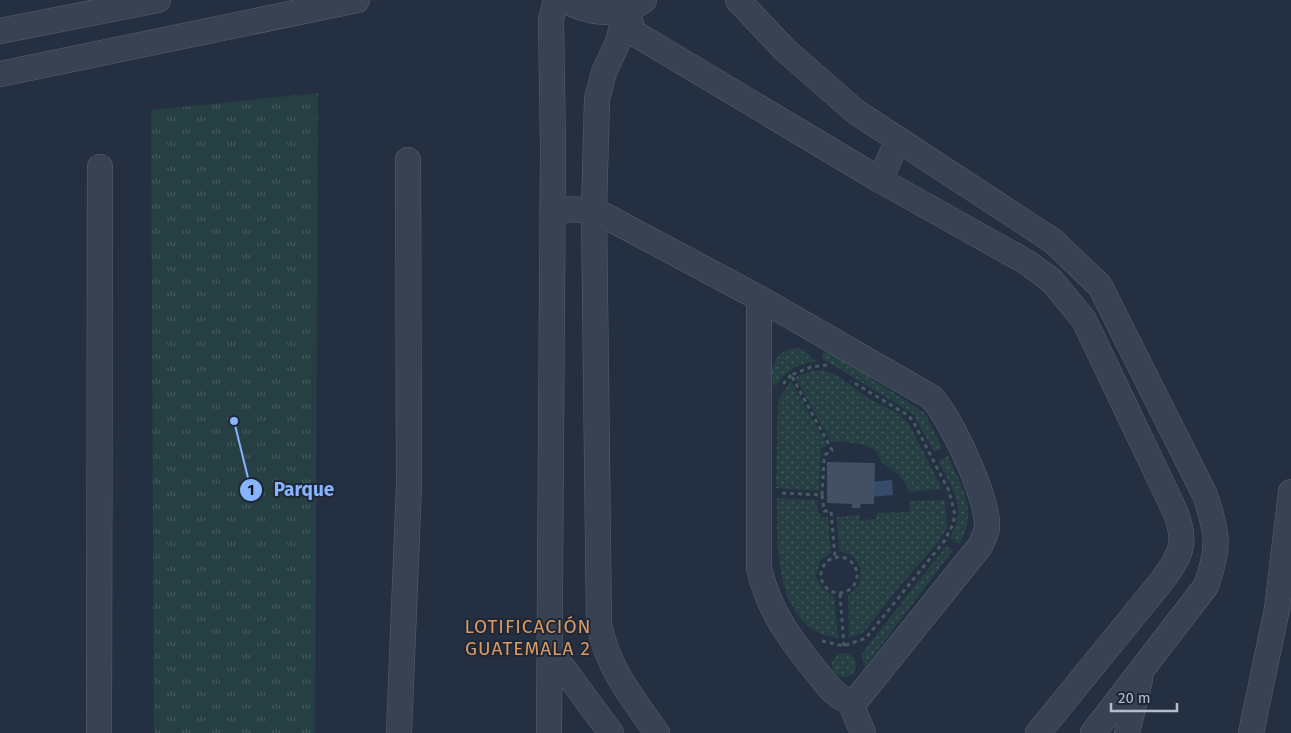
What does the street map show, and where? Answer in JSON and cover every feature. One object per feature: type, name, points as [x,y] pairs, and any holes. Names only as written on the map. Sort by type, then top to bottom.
[{"type":"street","points":[[0,31],[158,0]]},
{"type":"street","points":[[0,74],[357,0]]},
{"type":"street","points":[[549,733],[552,653],[551,19],[556,0]]},
{"type":"street","points":[[565,0],[580,9],[595,12],[635,5]]},
{"type":"street","points":[[738,0],[791,56],[856,112],[1053,241],[1080,265],[1104,292],[1160,403],[1205,496],[1214,521],[1217,543],[1213,566],[1206,586],[1093,733]]},
{"type":"street","points":[[635,5],[634,33],[880,180],[1028,263],[1052,281],[1084,320],[1182,527],[1183,547],[1175,564],[1161,582],[1038,733]]},
{"type":"street","points":[[635,5],[604,72],[597,99],[594,210],[599,625],[612,668],[657,733]]},
{"type":"street","points":[[880,180],[898,140]]},
{"type":"street","points":[[400,733],[409,485],[408,160]]},
{"type":"street","points":[[99,733],[100,167]]},
{"type":"street","points":[[552,209],[594,210],[760,298],[931,397],[942,410],[984,500],[987,528],[980,546],[857,699],[850,702]]},
{"type":"street","points":[[760,298],[758,567],[762,586],[774,612],[790,639],[836,695],[850,702],[863,733]]},
{"type":"street","points":[[1132,420],[1160,403]]},
{"type":"street","points":[[1251,733],[1277,610],[1291,492]]},
{"type":"street","points":[[552,653],[611,733]]},
{"type":"street","points":[[1127,733],[1143,670]]},
{"type":"path","points":[[821,360],[835,370]]},
{"type":"path","points":[[781,387],[791,376],[811,367],[826,365]]},
{"type":"path","points":[[791,376],[832,450],[825,455],[824,460],[822,508],[824,511],[831,511],[835,558]]},
{"type":"path","points":[[819,640],[844,646],[866,638],[945,540],[955,515],[948,491],[909,416],[843,376]]},
{"type":"path","points":[[759,492],[822,495]]},
{"type":"path","points":[[835,558],[850,560],[858,574],[851,589],[840,594],[828,590],[821,579],[823,567],[835,558]]},
{"type":"path","points":[[840,594],[844,646]]},
{"type":"green space","points":[[318,93],[315,733],[154,733],[151,110]]},
{"type":"green space","points":[[798,348],[804,350],[816,361],[794,368],[777,385],[773,385],[773,365],[779,355],[790,349]]},
{"type":"green space","points":[[828,350],[925,413],[942,448],[934,452],[913,414],[822,358],[822,354]]},
{"type":"green space","points":[[823,370],[835,374],[868,398],[900,415],[909,424],[942,489],[909,492],[902,478],[882,462],[873,450],[856,443],[831,442],[795,377],[811,371]]},
{"type":"green space","points":[[791,381],[827,445],[821,449],[819,491],[776,488],[778,400]]},
{"type":"green space","points":[[948,456],[963,489],[968,510],[965,532],[959,544],[950,538],[958,517],[956,498],[938,460]]},
{"type":"green space","points":[[777,498],[817,500],[818,511],[822,517],[828,517],[831,553],[820,561],[816,577],[823,589],[834,596],[838,638],[817,632],[801,620],[791,603],[779,561]]},
{"type":"green space","points":[[945,500],[947,528],[939,541],[893,594],[867,628],[862,633],[849,638],[848,595],[859,586],[861,569],[852,555],[839,551],[837,517],[859,515],[860,520],[876,519],[877,513],[909,512],[909,501]]},
{"type":"green space","points":[[946,546],[953,550],[865,667],[861,655]]},
{"type":"green space","points":[[844,653],[853,656],[856,665],[853,674],[844,677],[835,674],[832,665],[835,656]]},
{"type":"water","points":[[892,480],[893,495],[869,497],[868,482]]},
{"type":"building","points":[[827,462],[875,463],[874,504],[861,504],[860,508],[852,508],[852,504],[827,503]]},
{"type":"place","name":"Parque","points":[[234,421]]},
{"type":"district","name":"LOTIFICACIÓN GUATEMALA 2","points":[[528,637]]}]
